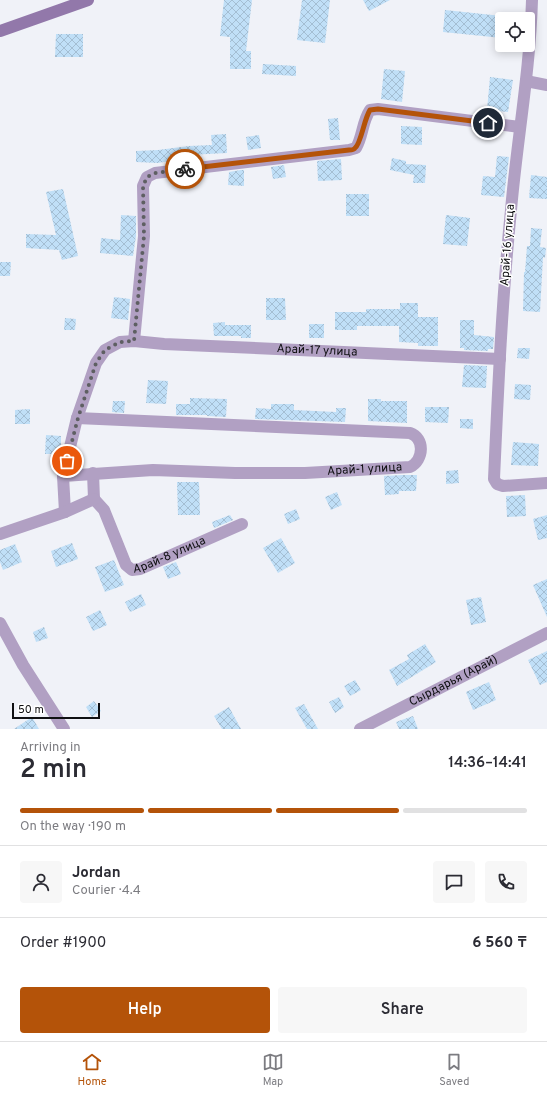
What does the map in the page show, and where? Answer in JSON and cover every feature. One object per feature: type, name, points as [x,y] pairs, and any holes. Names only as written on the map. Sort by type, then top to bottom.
[{"type":"street","points":[[0,31],[88,0]]},
{"type":"street","name":"Арай-16 улица","points":[[532,0],[531,37],[510,210],[494,479],[497,484],[503,486],[547,483]]},
{"type":"street","points":[[526,81],[547,85]]},
{"type":"street","points":[[65,512],[63,476],[78,418],[96,363],[105,350],[120,342],[134,341],[144,236],[143,186],[147,177],[155,173],[356,148],[366,116],[370,110],[374,109],[520,127]]},
{"type":"street","name":"Арай-17 улица","points":[[134,341],[164,344],[500,359]]},
{"type":"street","name":"Арай-1 улица","points":[[63,476],[153,470],[235,473],[305,473],[410,467],[416,464],[421,453],[418,439],[415,435],[410,433],[78,418]]},
{"type":"street","points":[[0,534],[65,512],[94,499],[93,473]]},
{"type":"street","name":"Арай-8 улица","points":[[94,499],[104,510],[126,565],[132,570],[140,569],[242,524]]},
{"type":"street","points":[[0,624],[23,665],[64,729]]},
{"type":"street","name":"Сырдарья (Арай)","points":[[360,729],[547,633]]},
{"type":"building","points":[[224,0],[252,0],[246,51],[251,51],[251,69],[230,69],[230,37],[220,36]]},
{"type":"building","points":[[302,0],[330,0],[325,43],[297,40]]},
{"type":"building","points":[[363,0],[390,0],[369,11]]},
{"type":"building","points":[[445,10],[495,15],[495,37],[443,32]]},
{"type":"building","points":[[56,34],[83,34],[83,57],[55,57]]},
{"type":"building","points":[[263,64],[296,66],[296,76],[262,74]]},
{"type":"building","points":[[384,69],[405,71],[402,102],[381,99]]},
{"type":"building","points":[[490,77],[513,80],[508,112],[487,110]]},
{"type":"building","points":[[338,118],[340,140],[330,140],[328,119]]},
{"type":"building","points":[[401,126],[422,127],[422,145],[401,144]]},
{"type":"building","points":[[226,134],[227,153],[169,156],[170,161],[158,163],[136,162],[136,151],[212,145],[211,135]]},
{"type":"building","points":[[259,135],[261,148],[248,150],[246,137]]},
{"type":"building","points":[[497,156],[509,157],[504,197],[481,195],[483,176],[495,177]]},
{"type":"building","points":[[392,158],[406,161],[406,164],[426,165],[425,183],[413,183],[414,175],[390,170]]},
{"type":"building","points":[[341,159],[342,180],[318,181],[317,161]]},
{"type":"building","points":[[284,165],[286,177],[273,179],[271,167]]},
{"type":"building","points":[[244,170],[244,186],[228,185],[229,172]]},
{"type":"building","points":[[531,175],[547,177],[547,199],[529,198]]},
{"type":"building","points":[[63,189],[78,256],[62,260],[59,250],[26,248],[26,234],[56,235],[46,192]]},
{"type":"building","points":[[346,194],[369,194],[369,216],[346,216]]},
{"type":"building","points":[[121,215],[136,216],[136,236],[133,256],[100,253],[101,238],[120,240]]},
{"type":"building","points":[[446,215],[470,218],[467,246],[443,244]]},
{"type":"building","points":[[531,228],[542,229],[540,247],[546,248],[545,258],[543,257],[540,312],[523,311],[524,272],[527,246],[530,246]]},
{"type":"building","points":[[0,262],[11,262],[10,276],[0,276]]},
{"type":"building","points":[[114,297],[130,299],[128,320],[111,318]]},
{"type":"building","points":[[266,298],[285,298],[286,320],[266,320]]},
{"type":"building","points":[[400,303],[418,303],[418,317],[438,317],[438,346],[418,346],[418,343],[399,342],[399,326],[357,326],[357,330],[335,330],[335,312],[366,312],[366,309],[400,309]]},
{"type":"building","points":[[65,318],[76,319],[75,330],[64,330]]},
{"type":"building","points":[[460,320],[474,320],[474,335],[494,337],[493,349],[488,349],[488,351],[464,350],[464,348],[460,348]]},
{"type":"building","points":[[225,322],[225,325],[251,325],[251,338],[241,338],[241,336],[214,336],[213,323]]},
{"type":"building","points":[[309,324],[324,324],[324,338],[309,338]]},
{"type":"building","points":[[518,348],[530,348],[529,359],[517,358]]},
{"type":"building","points":[[464,365],[487,366],[486,388],[462,387]]},
{"type":"building","points":[[148,380],[168,381],[166,404],[146,403]]},
{"type":"building","points":[[515,384],[531,385],[530,400],[514,399]]},
{"type":"building","points":[[190,398],[227,399],[226,417],[207,415],[176,415],[176,404],[190,404]]},
{"type":"building","points":[[368,399],[381,399],[381,401],[407,401],[407,423],[368,421]]},
{"type":"building","points":[[113,401],[125,401],[124,413],[112,412]]},
{"type":"building","points":[[271,404],[294,404],[294,410],[336,412],[336,408],[346,408],[345,422],[255,419],[256,408],[271,409]]},
{"type":"building","points":[[425,407],[449,407],[448,423],[425,422]]},
{"type":"building","points":[[30,409],[30,424],[15,424],[15,410]]},
{"type":"building","points":[[460,419],[473,419],[473,429],[460,428]]},
{"type":"building","points":[[46,435],[61,436],[61,454],[45,454]]},
{"type":"building","points":[[513,442],[539,444],[538,466],[511,465]]},
{"type":"building","points":[[458,470],[459,483],[446,484],[446,471]]},
{"type":"building","points":[[417,475],[416,491],[399,491],[399,494],[385,495],[384,476]]},
{"type":"building","points":[[177,482],[199,482],[200,515],[178,515]]},
{"type":"building","points":[[337,492],[342,505],[331,510],[325,497]]},
{"type":"building","points":[[525,495],[526,516],[507,517],[506,496]]},
{"type":"building","points":[[296,509],[300,519],[288,524],[284,514]]},
{"type":"building","points":[[230,515],[233,520],[214,528],[212,522]]},
{"type":"building","points":[[547,515],[547,538],[538,540],[533,519]]},
{"type":"building","points":[[281,538],[295,563],[278,573],[263,548]]},
{"type":"building","points":[[72,543],[78,559],[56,567],[51,551]]},
{"type":"building","points":[[15,544],[22,562],[3,570],[0,562],[0,550]]},
{"type":"building","points":[[114,560],[124,585],[105,592],[95,567]]},
{"type":"building","points":[[176,562],[181,574],[168,579],[163,567]]},
{"type":"building","points":[[547,579],[547,617],[533,585]]},
{"type":"building","points":[[141,594],[146,605],[130,612],[125,602]]},
{"type":"building","points":[[481,597],[486,622],[471,625],[466,600]]},
{"type":"building","points":[[100,610],[107,625],[93,631],[86,617]]},
{"type":"building","points":[[44,627],[48,638],[36,642],[33,632]]},
{"type":"building","points":[[425,644],[436,662],[397,686],[389,670],[409,659],[407,655]]},
{"type":"building","points":[[547,651],[547,682],[540,685],[528,660]]},
{"type":"building","points":[[355,680],[361,690],[350,696],[344,686]]},
{"type":"building","points":[[489,682],[496,700],[473,710],[466,692]]},
{"type":"building","points":[[339,697],[344,707],[335,713],[329,702]]},
{"type":"building","points":[[94,701],[101,711],[92,717],[86,707]]},
{"type":"building","points":[[304,704],[318,729],[307,729],[295,708]]},
{"type":"building","points":[[229,707],[241,729],[222,729],[214,716]]},
{"type":"building","points":[[413,716],[418,729],[399,729],[396,722]]},
{"type":"building","points":[[32,717],[39,729],[14,729]]},
{"type":"way so far","points":[[67,461],[78,418],[96,363],[105,350],[120,342],[134,341],[144,236],[143,186],[147,177],[155,173],[185,169]]},
{"type":"route","points":[[185,169],[356,148],[366,116],[370,110],[378,109],[488,123]]}]
